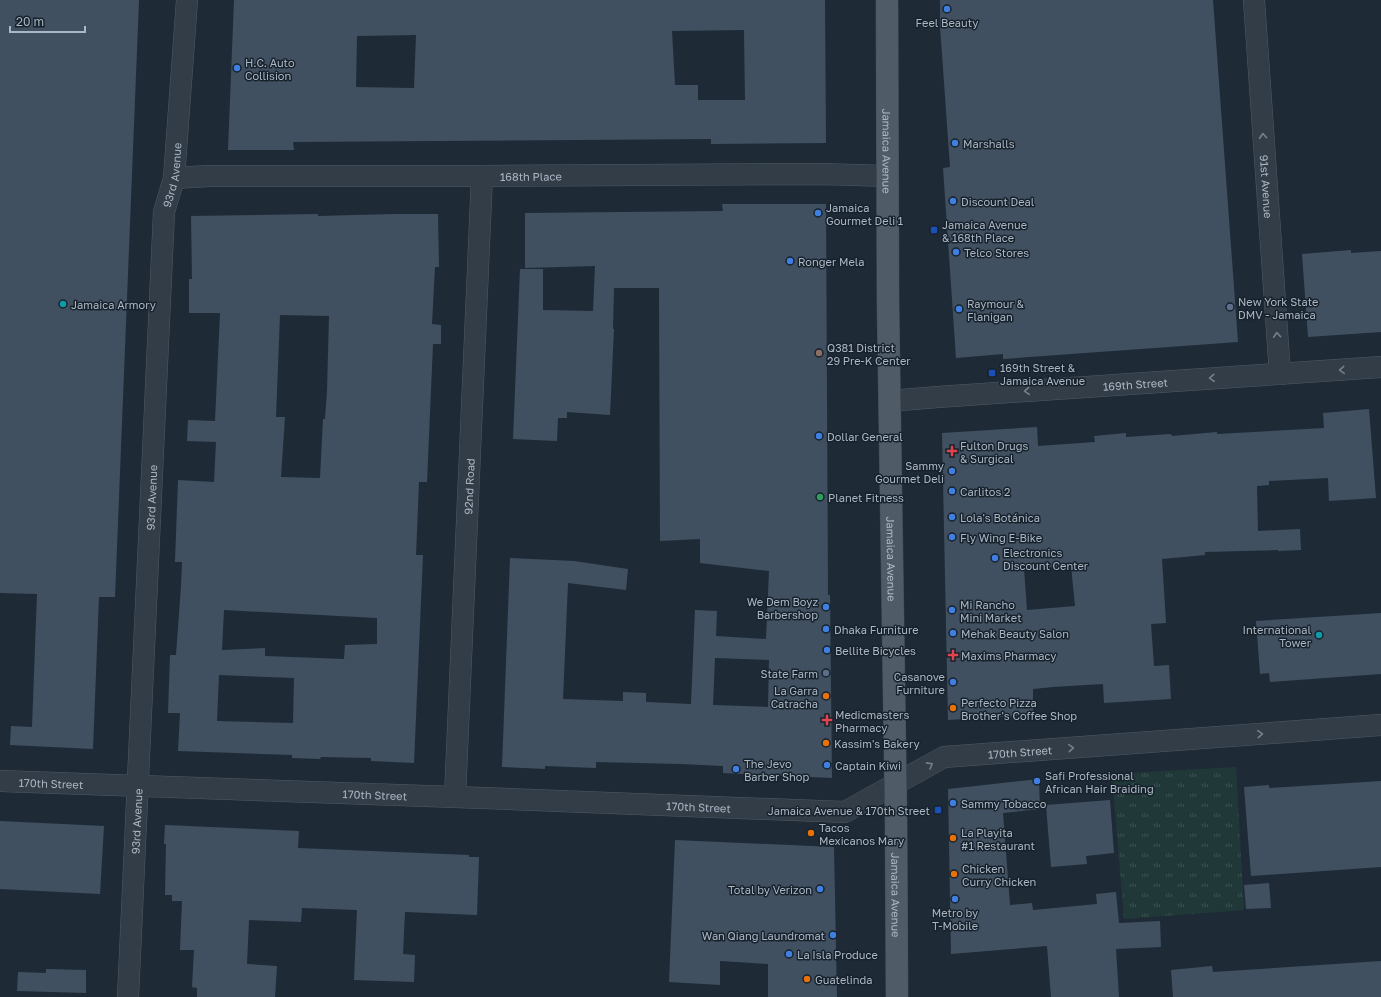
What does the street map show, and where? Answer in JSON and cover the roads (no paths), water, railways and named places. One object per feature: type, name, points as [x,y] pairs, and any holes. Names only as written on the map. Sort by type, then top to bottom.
[{"type":"main road","name":"Jamaica Avenue","points":[[887,0],[889,401],[891,431],[897,997]]},
{"type":"street","name":"93rd Avenue","points":[[128,997],[164,212],[174,178],[187,0]]},
{"type":"street","name":"91st Avenue","points":[[1254,0],[1280,374]]},
{"type":"street","name":"168th Place","points":[[174,178],[209,176],[812,174],[888,176]]},
{"type":"street","name":"92nd Road","points":[[455,797],[482,176]]},
{"type":"street","name":"169th Street","points":[[889,401],[1381,367]]},
{"type":"street","name":"170th Street","points":[[0,781],[845,812],[944,757],[1381,725]]},
{"type":"place","name":"Feel Beauty","points":[[947,9]]},
{"type":"place","name":"H.C. Auto Collision","points":[[237,68]]},
{"type":"place","name":"Marshalls","points":[[955,143]]},
{"type":"place","name":"Discount Deal","points":[[953,201]]},
{"type":"place","name":"Jamaica Gourmet Deli 1","points":[[818,213]]},
{"type":"place","name":"Jamaica Avenue & 168th Place","points":[[934,230]]},
{"type":"place","name":"Telco Stores","points":[[956,252]]},
{"type":"place","name":"Ronger Mela","points":[[790,261]]},
{"type":"place","name":"Jamaica Armory","points":[[63,304]]},
{"type":"place","name":"New York State DMV - Jamaica","points":[[1230,307]]},
{"type":"place","name":"Raymour & Flanigan","points":[[959,309]]},
{"type":"place","name":"Q381 District 29 Pre-K Center","points":[[819,353]]},
{"type":"place","name":"169th Street & Jamaica Avenue","points":[[992,373]]},
{"type":"place","name":"Dollar General","points":[[819,436]]},
{"type":"place","name":"Fulton Drugs & Surgical","points":[[952,451]]},
{"type":"place","name":"Sammy Gourmet Deli","points":[[952,471]]},
{"type":"place","name":"Carlitos 2","points":[[952,491]]},
{"type":"place","name":"Planet Fitness","points":[[820,497]]},
{"type":"place","name":"Lola's Botánica","points":[[952,517]]},
{"type":"place","name":"Fly Wing E-Bike","points":[[952,537]]},
{"type":"place","name":"Electronics Discount Center","points":[[995,558]]},
{"type":"place","name":"We Dem Boyz Barbershop","points":[[826,607]]},
{"type":"place","name":"Mi Rancho Mini Market","points":[[952,610]]},
{"type":"place","name":"Dhaka Furniture","points":[[826,629]]},
{"type":"place","name":"Mehak Beauty Salon","points":[[953,633]]},
{"type":"place","name":"International Tower","points":[[1319,635]]},
{"type":"place","name":"Bellite Bicycles","points":[[827,650]]},
{"type":"place","name":"Maxims Pharmacy","points":[[953,655]]},
{"type":"place","name":"State Farm","points":[[826,673]]},
{"type":"place","name":"Casanove Furniture","points":[[953,682]]},
{"type":"place","name":"La Garra Catracha","points":[[826,696]]},
{"type":"place","name":"Perfecto Pizza Brother's Coffee Shop","points":[[953,708]]},
{"type":"place","name":"Medicmasters Pharmacy","points":[[827,720]]},
{"type":"place","name":"Kassim's Bakery","points":[[826,743]]},
{"type":"place","name":"Captain Kiwi","points":[[827,765]]},
{"type":"place","name":"The Jevo Barber Shop","points":[[736,769]]},
{"type":"place","name":"Safi Professional African Hair Braiding","points":[[1037,781]]},
{"type":"place","name":"Sammy Tobacco","points":[[953,803]]},
{"type":"place","name":"Jamaica Avenue & 170th Street","points":[[938,810]]},
{"type":"place","name":"Tacos Mexicanos Mary","points":[[811,833]]},
{"type":"place","name":"La Playita #1 Restaurant","points":[[953,838]]},
{"type":"place","name":"Chicken Curry Chicken","points":[[954,874]]},
{"type":"place","name":"Total by Verizon","points":[[820,889]]},
{"type":"place","name":"Metro by T-Mobile","points":[[955,899]]},
{"type":"place","name":"Wan Qiang Laundromat","points":[[833,935]]},
{"type":"place","name":"La Isla Produce","points":[[789,954]]},
{"type":"place","name":"Guatelinda","points":[[807,979]]}]
